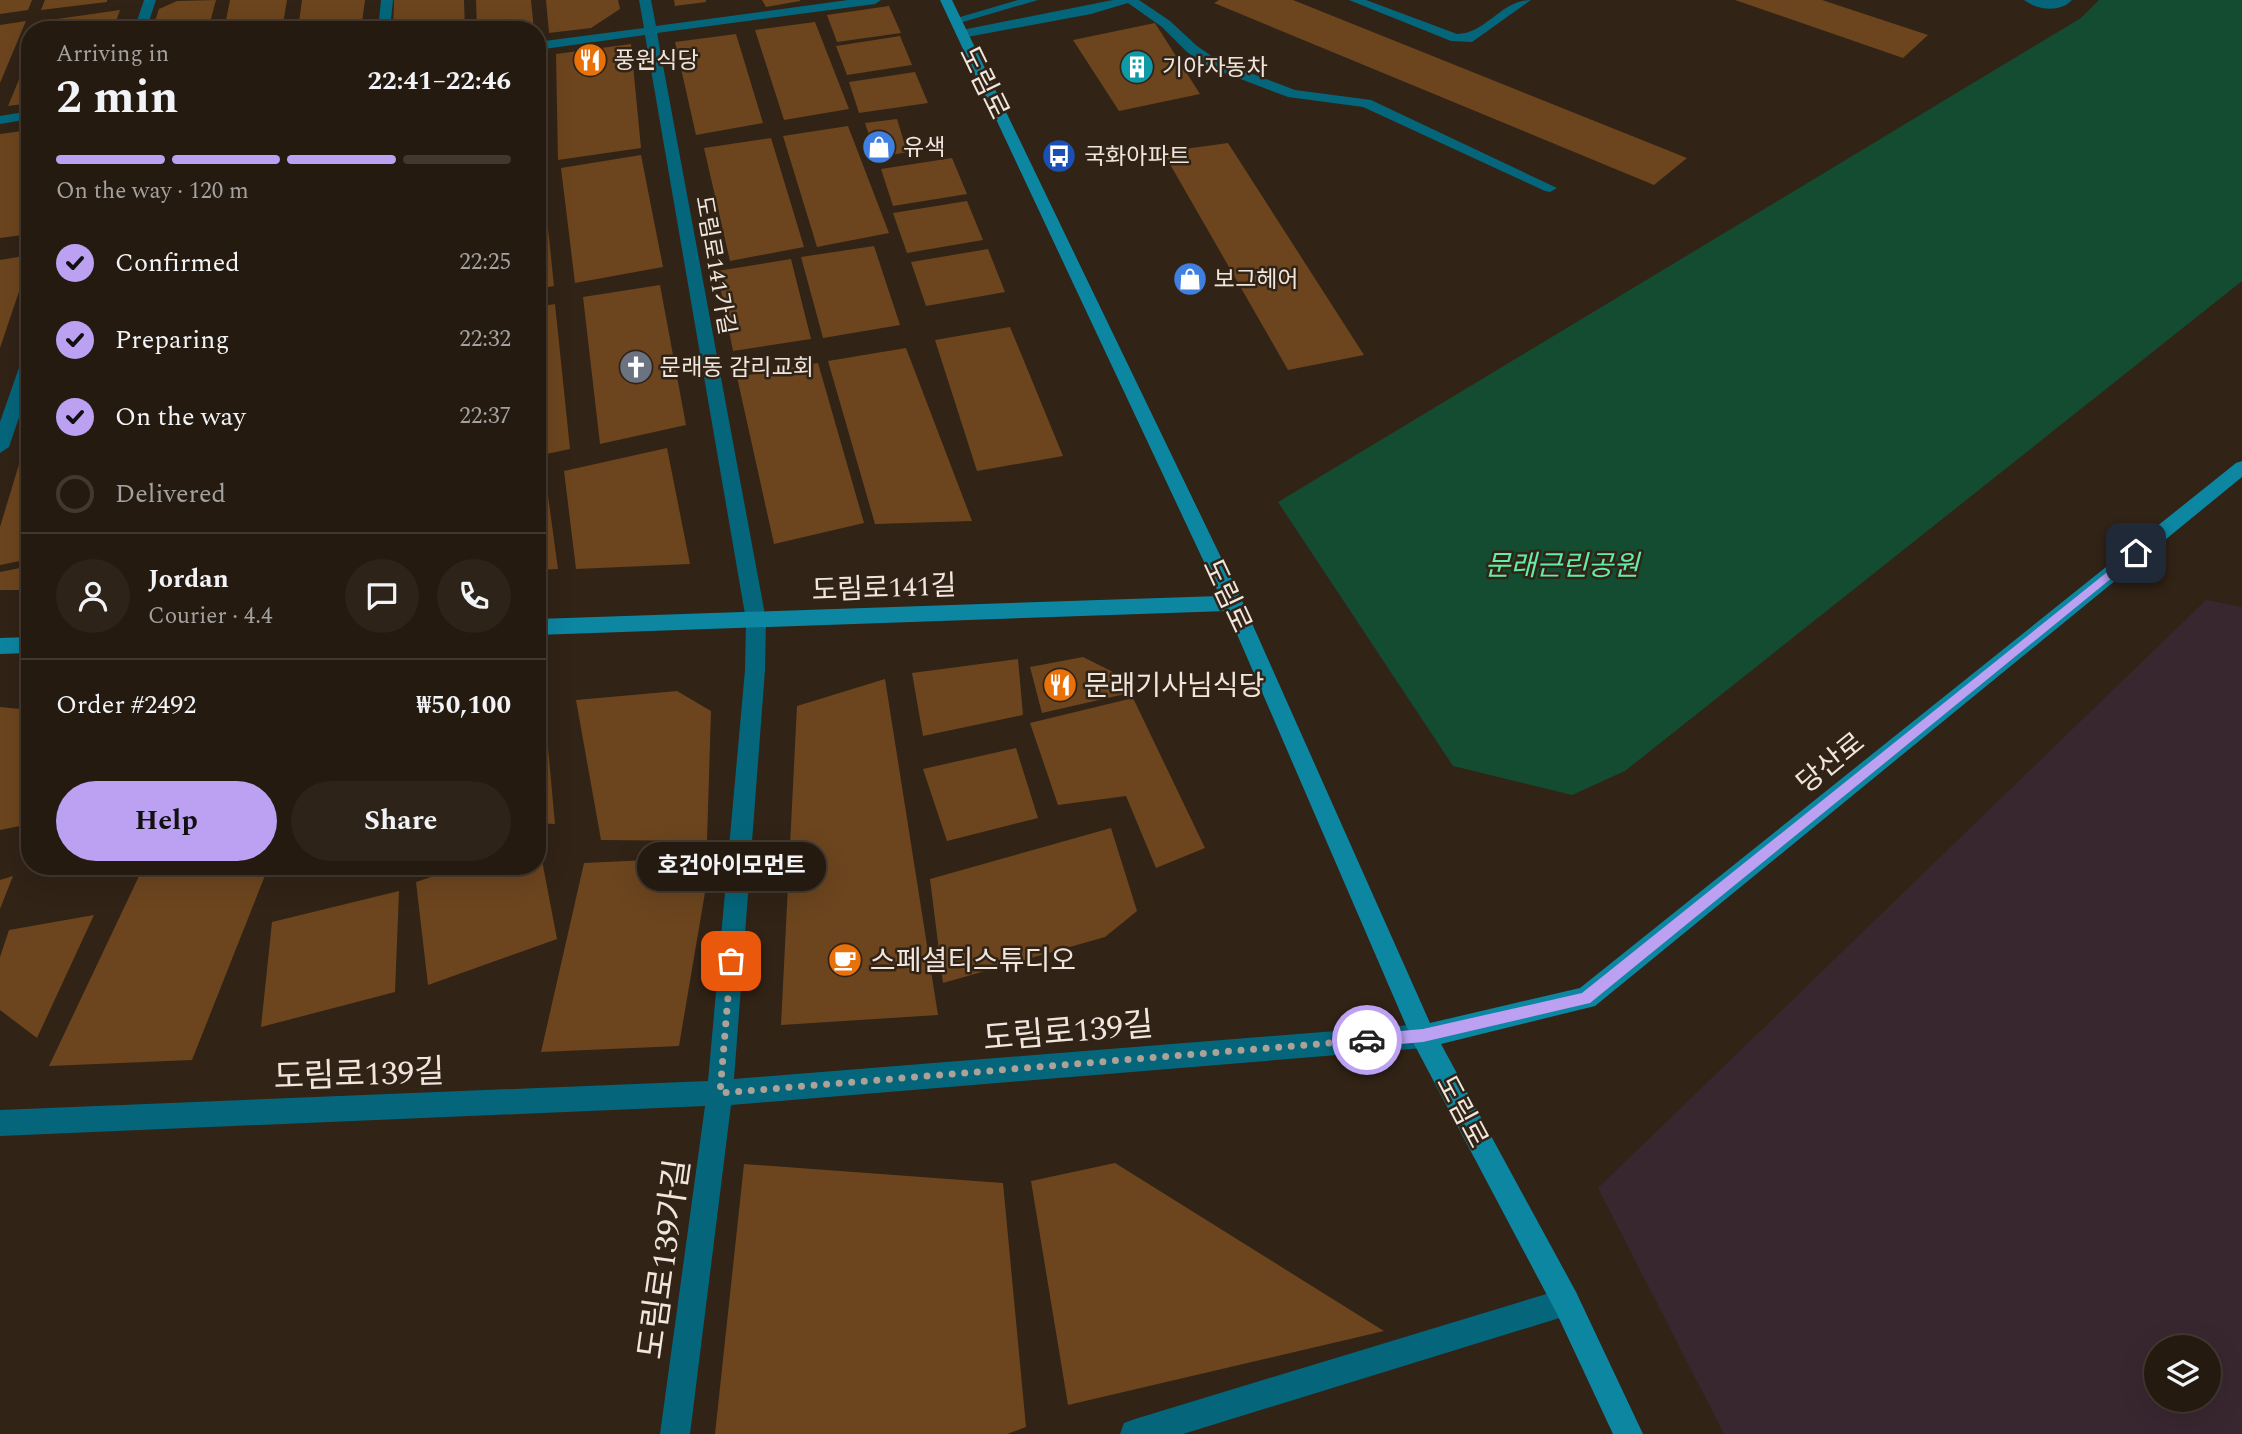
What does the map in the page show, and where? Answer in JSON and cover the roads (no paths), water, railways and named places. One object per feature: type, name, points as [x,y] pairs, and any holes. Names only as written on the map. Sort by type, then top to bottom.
[{"type":"main road","name":"도림로","points":[[946,0],[1233,603],[1423,1036],[1566,1302],[1628,1434]]},
{"type":"main road","name":"당산로","points":[[1423,1036],[1586,998],[2242,467]]},
{"type":"main road","name":"도림로141길","points":[[546,627],[1233,603]]},
{"type":"main road","points":[[0,646],[21,645]]},
{"type":"street","points":[[143,21],[150,0]]},
{"type":"street","points":[[385,21],[387,0]]},
{"type":"street","name":"도림로141가길","points":[[645,0],[756,620]]},
{"type":"street","points":[[546,45],[875,0]]},
{"type":"street","points":[[959,27],[1032,0]]},
{"type":"street","points":[[959,27],[1090,10],[1128,0],[1167,24],[1192,49],[1214,64],[1293,94],[1366,103],[1550,188]]},
{"type":"street","points":[[1355,0],[1455,38],[1472,38],[1525,0]]},
{"type":"street","points":[[2030,0],[2049,6],[2062,4],[2066,0]]},
{"type":"street","points":[[0,120],[21,117]]},
{"type":"street","points":[[0,447],[21,385]]},
{"type":"street","points":[[720,1093],[755,670],[756,620]]},
{"type":"street","name":"도림로139길","points":[[0,1123],[720,1093],[1423,1036]]},
{"type":"street","name":"도림로139가길","points":[[675,1434],[720,1093]]},
{"type":"street","points":[[1135,1434],[1566,1302]]},
{"type":"place","name":"풍원식당","points":[[590,60]]},
{"type":"place","name":"기아자동차","points":[[1137,67]]},
{"type":"place","name":"유색","points":[[879,147]]},
{"type":"place","name":"국화아파트","points":[[1059,156]]},
{"type":"place","name":"보그헤어","points":[[1190,279]]},
{"type":"place","name":"문래동 감리교회","points":[[636,367]]},
{"type":"place","name":"문래기사님식당","points":[[1060,685]]},
{"type":"place","name":"스페셜티스튜디오","points":[[845,960]]},
{"type":"place","name":"호건아이모먼트","points":[[731,961]]},
{"type":"park label","name":"문래근린공원","points":[[1562,565]]}]
